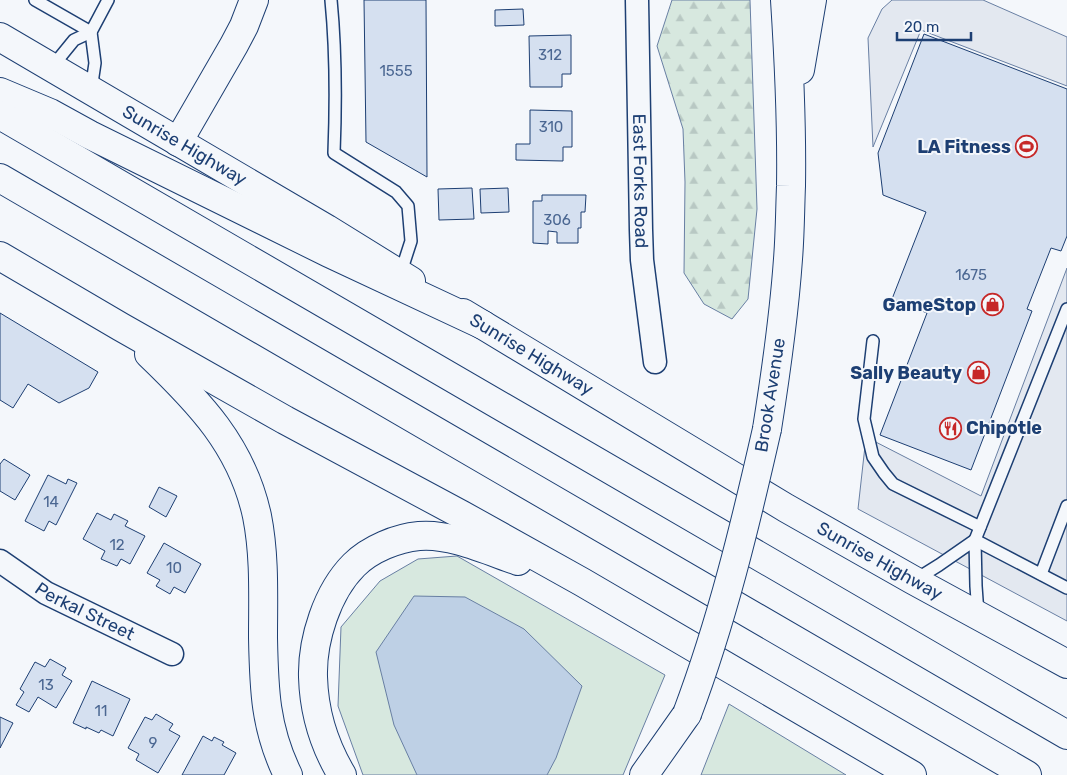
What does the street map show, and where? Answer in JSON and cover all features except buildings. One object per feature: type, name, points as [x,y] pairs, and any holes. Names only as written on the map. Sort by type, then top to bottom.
[{"type":"main road","points":[[178,142],[234,45],[254,0]]},
{"type":"main road","name":"Brook Avenue","points":[[662,775],[687,714],[723,609],[767,429],[789,257],[791,120],[785,0]]},
{"type":"main road","points":[[791,120],[812,0]]},
{"type":"main road","name":"Sunrise Highway","points":[[0,37],[327,229],[786,508],[1067,664]]},
{"type":"main road","points":[[0,92],[50,113],[329,253],[483,325]]},
{"type":"main road","points":[[0,115],[1067,735]]},
{"type":"main road","points":[[0,178],[1027,775]]},
{"type":"main road","points":[[0,256],[285,420],[582,582],[894,767],[912,775]]},
{"type":"main road","points":[[121,327],[174,378],[208,415],[236,457],[245,476],[252,497],[260,538],[266,709],[276,748],[288,775]]},
{"type":"main road","points":[[342,775],[328,748],[317,714],[313,659],[319,629],[330,600],[342,580],[355,564],[377,549],[405,538],[435,536],[466,542],[582,582]]},
{"type":"main road","points":[[644,775],[687,714]]},
{"type":"street","name":"East Forks Road","points":[[636,0],[641,230],[643,267],[654,362]]},
{"type":"street","name":"Perkal Street","points":[[0,561],[46,593],[172,654]]},
{"type":"lane","points":[[35,0],[91,32]]},
{"type":"lane","points":[[91,90],[95,63],[91,32],[108,0]]},
{"type":"lane","points":[[331,0],[334,34],[334,153],[396,192],[408,206],[411,241],[400,274]]},
{"type":"lane","points":[[52,67],[74,40],[91,32]]},
{"type":"lane","points":[[979,616],[975,540],[1067,309]]},
{"type":"lane","points":[[873,340],[864,419],[873,457],[893,484],[980,527]]},
{"type":"lane","points":[[1041,574],[1067,506]]},
{"type":"lane","points":[[914,580],[975,540]]},
{"type":"lane","points":[[975,540],[1067,588]]},
{"type":"green space","points":[[672,0],[750,0],[757,209],[748,299],[732,319],[704,304],[684,273],[685,182],[683,129],[657,46]]},
{"type":"green space","points":[[457,556],[665,675],[623,775],[363,775],[338,706],[341,627],[380,581],[418,559]]},
{"type":"green space","points":[[729,704],[846,775],[701,775]]},
{"type":"shaded area","points":[[892,0],[983,0],[1067,37],[1067,86],[921,30],[873,147],[868,38],[882,9]]},
{"type":"shaded area","points":[[1067,268],[1067,621],[858,509],[866,437],[981,496]]},
{"type":"water","points":[[414,596],[465,597],[524,629],[582,686],[556,758],[547,775],[417,775],[394,725],[376,652]]},
{"type":"place","name":"LA Fitness","points":[[1027,147]]},
{"type":"place","name":"GameStop","points":[[992,305]]},
{"type":"place","name":"Sally Beauty","points":[[978,373]]},
{"type":"place","name":"Chipotle","points":[[950,428]]}]
